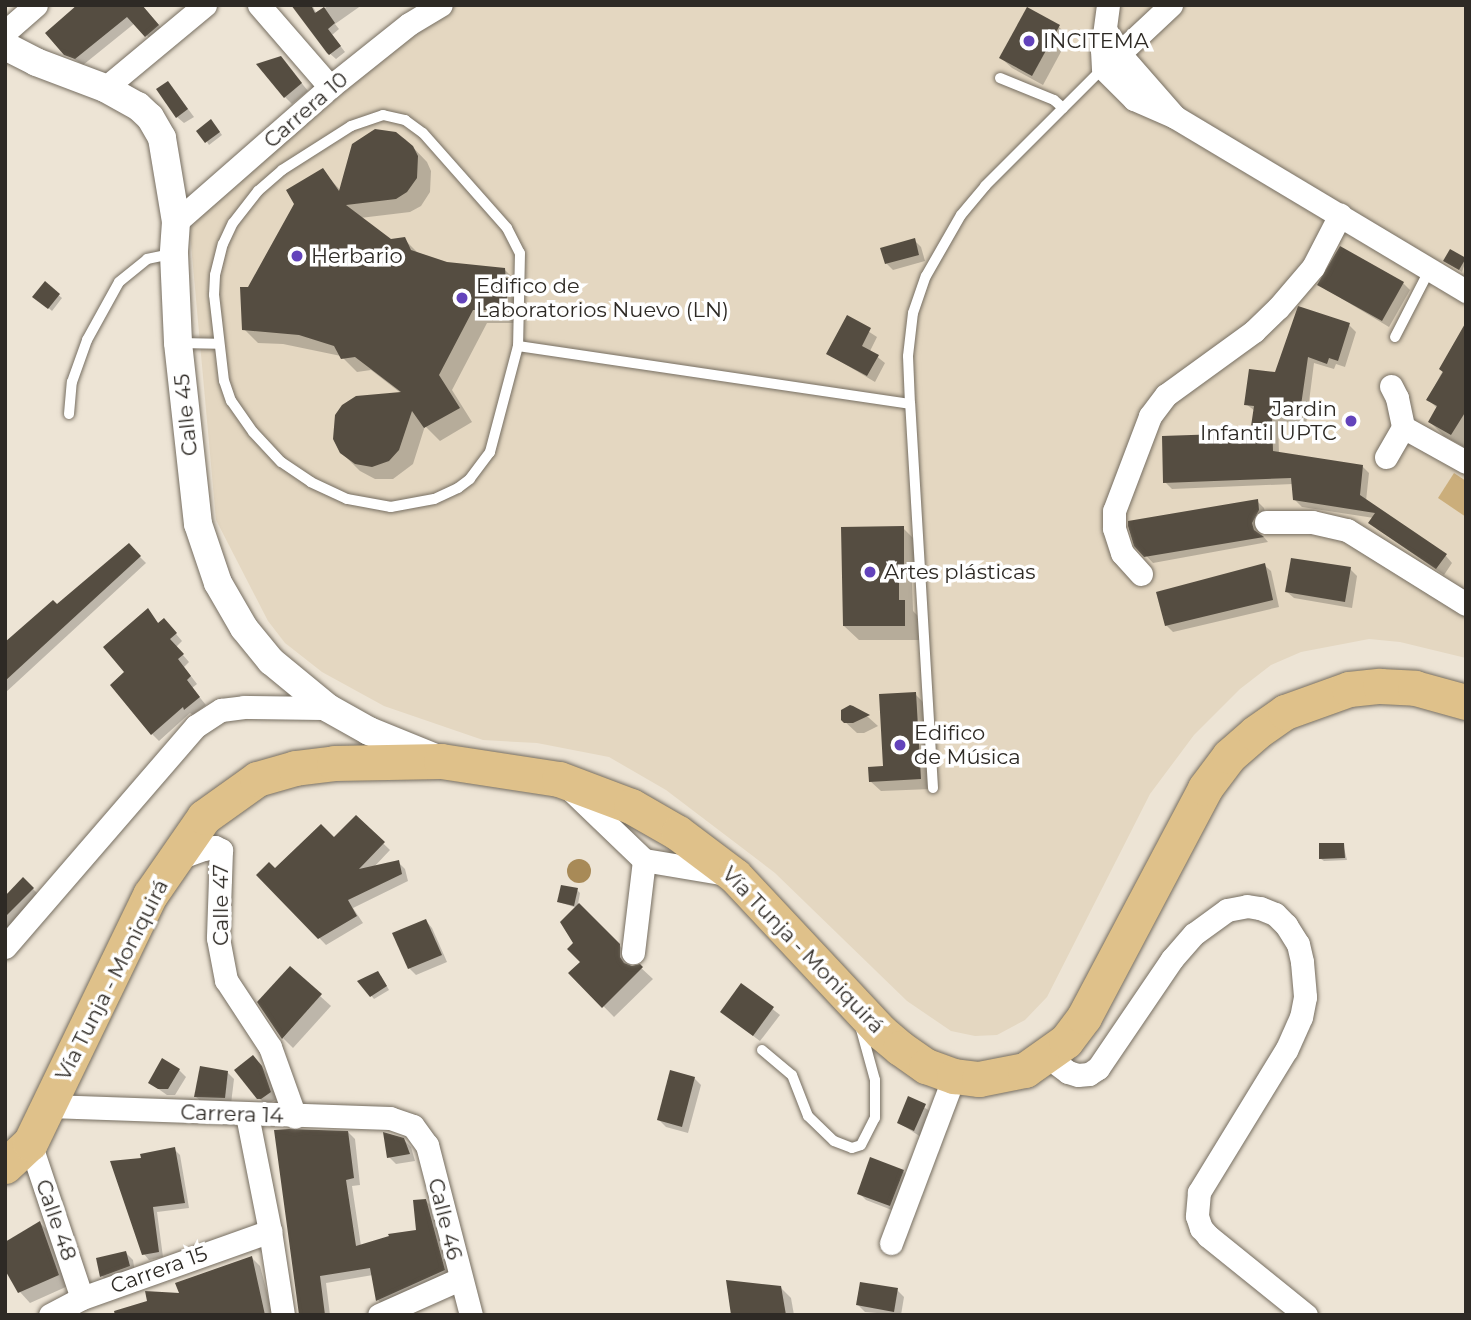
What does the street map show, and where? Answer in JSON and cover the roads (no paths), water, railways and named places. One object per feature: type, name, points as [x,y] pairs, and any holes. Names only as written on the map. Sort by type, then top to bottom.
[{"type":"main road","name":"Vía Tunja - Moniquirá","points":[[18,1154],[49,1106],[150,895],[205,817],[257,779],[295,768],[334,763],[441,761],[559,779],[631,806],[678,833],[735,876],[851,1000],[900,1048],[926,1066],[954,1076],[979,1079],[1006,1076],[1025,1070],[1048,1057],[1066,1041],[1084,1017],[1205,788],[1229,756],[1255,733],[1285,712],[1349,690],[1380,686],[1415,688],[1466,702]]},
{"type":"street","points":[[5,32],[36,5]]},
{"type":"street","points":[[105,88],[205,5]]},
{"type":"street","points":[[259,5],[330,87]]},
{"type":"street","name":"Carrera 10","points":[[176,222],[330,87],[409,24],[441,5]]},
{"type":"street","points":[[1108,5],[1107,31],[1111,61],[1175,117],[1466,290]]},
{"type":"street","points":[[1111,61],[1171,5]]},
{"type":"street","name":"Calle 45","points":[[5,46],[36,62],[105,88],[138,106],[150,117],[162,138],[176,222],[174,254],[178,343],[198,524],[218,583],[244,628],[271,660],[328,708],[369,731],[441,761]]},
{"type":"street","points":[[1141,574],[1122,552],[1114,528],[1114,511],[1150,416],[1166,395],[1254,331],[1278,308],[1312,267],[1340,215]]},
{"type":"street","points":[[1386,457],[1403,427],[1398,398],[1391,386]]},
{"type":"street","points":[[1403,427],[1466,462]]},
{"type":"street","points":[[1266,522],[1312,522],[1347,530],[1466,604]]},
{"type":"street","points":[[5,947],[196,726],[221,710],[233,708],[328,708]]},
{"type":"street","points":[[559,779],[644,860],[735,876]]},
{"type":"street","name":"Calle 47","points":[[175,860],[204,849],[215,847],[222,850],[218,938],[226,980],[270,1046],[295,1117]]},
{"type":"street","points":[[633,952],[644,860]]},
{"type":"street","points":[[1048,1057],[1068,1072],[1090,1074],[1110,1053],[1150,988],[1194,934],[1227,910],[1247,906],[1275,914],[1298,943],[1305,997],[1301,1017],[1286,1050],[1199,1192],[1197,1216],[1201,1228],[1226,1252],[1306,1315]]},
{"type":"street","points":[[891,1243],[954,1076]]},
{"type":"street","name":"Carrera 14","points":[[49,1106],[295,1117],[390,1118],[413,1126]]},
{"type":"street","points":[[247,1115],[283,1315]]},
{"type":"street","name":"Calle 46","points":[[413,1126],[427,1144],[471,1315]]},
{"type":"street","name":"Calle 48","points":[[18,1154],[82,1298]]},
{"type":"street","name":"Carrera 15","points":[[50,1315],[82,1298],[270,1231]]},
{"type":"street","points":[[379,1315],[460,1279]]},
{"type":"lane","points":[[933,788],[910,404],[908,356],[913,313],[926,276],[942,244],[985,186],[1111,61]]},
{"type":"lane","points":[[1000,78],[1054,100],[1063,108]]},
{"type":"lane","points":[[383,116],[405,120],[423,133],[515,239],[520,253],[519,346],[496,431],[482,466],[470,479],[444,495],[391,507],[366,505],[327,491],[298,475],[267,449],[231,401],[224,381],[218,344],[215,275],[223,244],[244,207],[282,170],[351,126],[383,116]]},
{"type":"lane","points":[[69,414],[72,382],[87,340],[119,282],[147,259],[174,254]]},
{"type":"lane","points":[[1395,337],[1430,269]]},
{"type":"lane","points":[[178,343],[218,344]]},
{"type":"lane","points":[[519,346],[910,404]]},
{"type":"lane","points":[[762,1050],[792,1075],[808,1116],[820,1129],[842,1146],[861,1145],[875,1118],[876,1080],[851,1000]]},
{"type":"place","name":"INCITEMA","points":[[1029,41]]},
{"type":"place","name":"Herbario","points":[[297,256]]},
{"type":"place","name":"Edifico de Laboratorios Nuevo (LN)","points":[[462,298]]},
{"type":"place","name":"Jardin Infantil UPTC","points":[[1351,421]]},
{"type":"place","name":"Artes plásticas","points":[[870,572]]},
{"type":"place","name":"Edifico de Música","points":[[900,745]]}]
